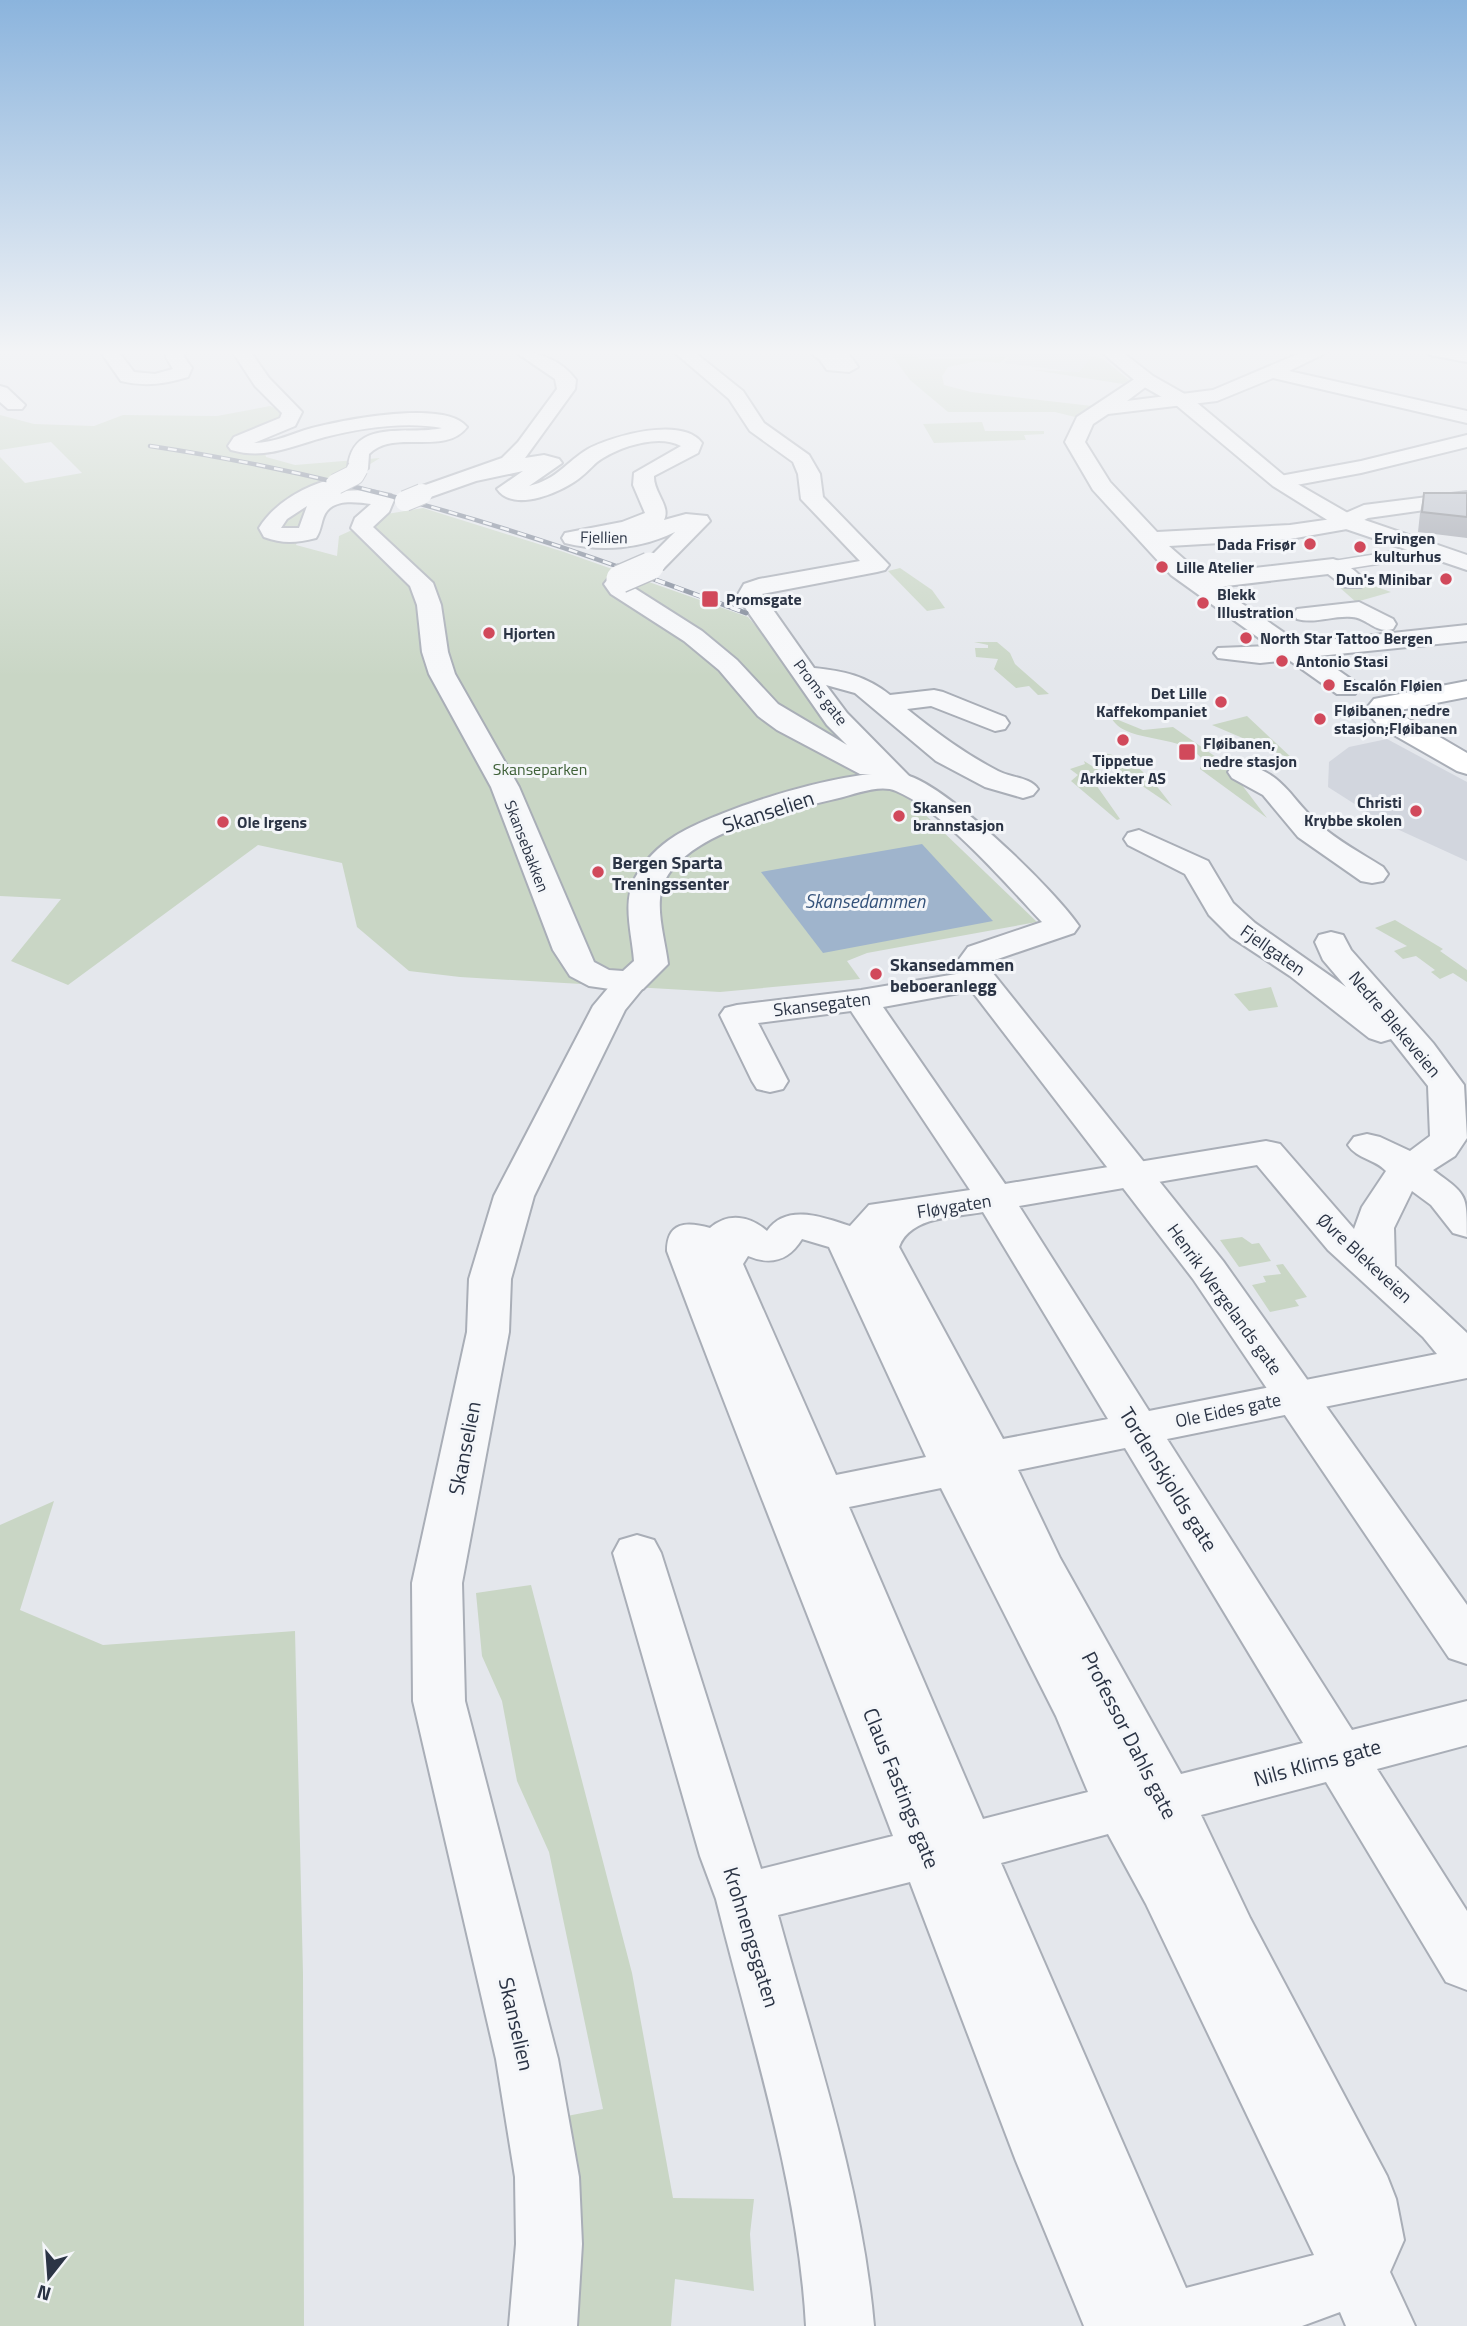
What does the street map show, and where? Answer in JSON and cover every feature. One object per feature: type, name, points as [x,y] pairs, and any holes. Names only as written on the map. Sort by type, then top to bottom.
[{"type":"main road","points":[[1467,689],[1384,705],[1378,710],[1390,721],[1467,765]]},
{"type":"street","points":[[359,460],[354,475],[278,515],[270,528],[272,532],[285,537],[308,533],[317,508],[338,498],[374,498],[383,500],[381,507]]},
{"type":"street","points":[[381,507],[501,466],[511,460]]},
{"type":"street","name":"Fjellien","points":[[474,475],[501,475],[531,461],[552,463],[508,489],[513,493],[527,493],[574,473],[589,460]]},
{"type":"street","name":"Fjellien","points":[[670,460],[644,473],[642,486],[656,509],[656,516],[628,528],[573,538],[599,541],[631,538],[651,534],[678,521],[699,521],[655,564],[621,579],[616,584],[619,589],[693,636],[728,665],[768,710],[788,724],[849,758],[901,782]]},
{"type":"street","name":"Proms gate","points":[[802,460],[816,504],[877,565],[767,584],[752,589],[749,596],[837,719],[901,782]]},
{"type":"street","points":[[1083,460],[1169,560],[1346,688]]},
{"type":"street","points":[[1253,460],[1280,482],[1345,521],[1467,563]]},
{"type":"street","points":[[1280,482],[1392,460]]},
{"type":"street","points":[[1151,539],[1246,536],[1345,521],[1349,516],[1364,512],[1467,498]]},
{"type":"street","name":"Skansebakken","points":[[381,507],[367,517],[362,528],[421,583],[429,605],[435,652],[442,674],[505,787],[570,950],[582,969],[601,979],[631,982]]},
{"type":"street","points":[[1197,582],[1333,566],[1428,551]]},
{"type":"street","points":[[1333,566],[1353,582]]},
{"type":"street","points":[[1306,614],[1359,609],[1396,633]]},
{"type":"street","points":[[1227,653],[1260,655],[1396,633],[1467,633]]},
{"type":"street","points":[[808,675],[843,679],[864,687],[950,758],[995,782],[1023,789]]},
{"type":"street","points":[[886,704],[934,698],[995,723]]},
{"type":"street","points":[[1242,772],[1259,776],[1273,786],[1306,829],[1371,874]]},
{"type":"street","name":"Skanselien","points":[[543,2326],[549,2244],[547,2177],[527,2059],[439,1701],[436,1654],[437,1583],[488,1332],[490,1279],[514,1196],[597,1030],[610,1006],[651,964],[645,892],[652,875],[674,852],[725,821],[755,810],[877,782],[901,782]]},
{"type":"street","name":"Skansegaten","points":[[770,1081],[737,1015],[861,1000],[977,971],[980,954],[1063,926],[954,818],[901,782]]},
{"type":"street","name":"Fjellgaten","points":[[1139,839],[1197,868],[1220,908],[1243,930],[1302,970],[1393,1042],[1420,1051]]},
{"type":"street","name":"Nedre Blekeveien","points":[[1331,942],[1335,953],[1446,1085],[1449,1136],[1442,1148],[1406,1170],[1382,1208],[1374,1228],[1374,1267]]},
{"type":"street","name":"Henrik Wergelands gate","points":[[977,971],[1208,1270],[1467,1644]]},
{"type":"street","name":"Tordenskjolds gate","points":[[861,1000],[995,1199],[1467,1963]]},
{"type":"street","points":[[1367,1145],[1393,1156],[1406,1170],[1445,1196],[1467,1224]]},
{"type":"street","name":"Fløygaten","points":[[847,1241],[860,1239],[879,1214],[892,1210],[908,1213],[1135,1177],[1266,1152]]},
{"type":"street","name":"Øvre Blekeveien","points":[[1266,1152],[1342,1241],[1438,1327],[1467,1362]]},
{"type":"street","name":"Professor Dahls gate","points":[[908,1213],[884,1233],[879,1247],[958,1392],[972,1463],[1046,1653],[1082,1716],[1144,1804],[1166,1886],[1369,2298]]},
{"type":"street","points":[[704,1256],[728,1256],[724,1237],[733,1229],[739,1229],[761,1247],[768,1249],[781,1242],[788,1230],[799,1226],[829,1232],[847,1241]]},
{"type":"street","name":"Professor Dahls gate","points":[[847,1241],[886,1330],[972,1463]]},
{"type":"street","name":"Claus Fastings gate","points":[[704,1256],[823,1494],[949,1850],[1048,2161],[1118,2326]]},
{"type":"street","name":"Claus Fastings gate","points":[[704,1256],[796,1531],[850,1656],[949,1850],[1062,2082],[1168,2326]]},
{"type":"street","name":"Ole Eides gate","points":[[823,1494],[1467,1362]]},
{"type":"street","name":"Krohnengsgaten","points":[[637,1553],[728,1856],[745,1899],[827,2212],[836,2269],[840,2326]]},
{"type":"street","name":"Nils Klims gate","points":[[745,1899],[819,1878],[1144,1804],[1467,1723]]},
{"type":"street","points":[[1168,2326],[1247,2310],[1320,2288],[1369,2298]]},
{"type":"shaded area","name":"Christi Krybbe skolen","points":[[1387,739],[1467,782],[1467,861],[1386,824],[1328,787],[1329,762],[1349,747]]},
{"type":"green space","name":"Skanseparken","points":[[0,460],[25,483],[82,473],[69,460],[275,460],[295,465],[377,460],[312,500],[296,545],[337,556],[339,536],[387,514],[423,508],[564,552],[748,617],[887,778],[1037,922],[867,953],[847,961],[860,979],[720,992],[460,977],[409,971],[357,927],[342,863],[258,845],[68,985],[11,961],[61,899],[0,896]]},
{"type":"green space","points":[[900,568],[932,590],[945,608],[927,611],[888,571]]},
{"type":"green space","points":[[1363,582],[1391,592],[1356,602],[1338,586]]},
{"type":"green space","points":[[974,642],[997,642],[1010,653],[1015,664],[1049,694],[1038,695],[1029,686],[1016,688],[994,669],[998,659],[976,657],[975,648],[988,648],[988,645]]},
{"type":"green space","points":[[1247,716],[1294,760],[1212,725]]},
{"type":"green space","points":[[1111,717],[1143,730],[1173,727],[1226,764],[1267,818],[1200,769],[1203,760],[1194,751],[1169,741],[1128,732],[1118,726]]},
{"type":"green space","points":[[1101,753],[1133,764],[1158,787],[1172,806],[1095,754]]},
{"type":"green space","points":[[1084,761],[1105,774],[1094,782],[1120,819],[1117,820],[1071,781],[1078,775],[1070,769],[1085,764]]},
{"type":"green space","points":[[1395,920],[1443,949],[1440,951],[1467,970],[1467,982],[1453,973],[1440,979],[1431,972],[1435,970],[1416,956],[1403,959],[1394,951],[1407,946],[1375,928]]},
{"type":"green space","points":[[1271,987],[1278,1007],[1249,1011],[1234,994]]},
{"type":"green space","points":[[1242,1237],[1252,1244],[1259,1243],[1271,1261],[1239,1267],[1220,1240]]},
{"type":"green space","points":[[1283,1264],[1307,1297],[1295,1300],[1299,1306],[1270,1312],[1252,1285],[1266,1282],[1263,1276],[1281,1274],[1276,1265]]},
{"type":"green space","points":[[54,1501],[20,1610],[103,1645],[295,1631],[303,1974],[304,2326],[0,2326],[0,1525]]},
{"type":"green space","points":[[531,1585],[632,1973],[673,2198],[754,2199],[750,2234],[754,2291],[675,2279],[671,2326],[576,2326],[567,2116],[603,2109],[549,1852],[517,1781],[502,1701],[482,1656],[476,1593]]},
{"type":"water","name":"Skansedammen","points":[[922,844],[993,921],[823,953],[761,872]]},
{"type":"building","points":[[1424,493],[1467,493],[1467,517],[1422,512]]},
{"type":"railway","points":[[229,460],[389,495],[506,529],[622,568]]},
{"type":"railway","points":[[618,566],[746,613]]},
{"type":"place","name":"Dada Frisør","points":[[1310,544]]},
{"type":"place","name":"Ervingen kulturhus","points":[[1360,547]]},
{"type":"place","name":"Lille Atelier","points":[[1162,567]]},
{"type":"place","name":"Dun's Minibar","points":[[1446,579]]},
{"type":"place","name":"Promsgate","points":[[710,599]]},
{"type":"place","name":"Blekk Illustration","points":[[1203,603]]},
{"type":"place","name":"Hjorten","points":[[489,633]]},
{"type":"place","name":"North Star Tattoo Bergen","points":[[1246,638]]},
{"type":"place","name":"Antonio Stasi","points":[[1282,661]]},
{"type":"place","name":"Escalón Fløien","points":[[1329,685]]},
{"type":"place","name":"Det Lille Kaffekompaniet","points":[[1221,702]]},
{"type":"place","name":"Fløibanen, nedre stasjon;Fløibanen","points":[[1320,719]]},
{"type":"place","name":"Tippetue Arkiekter AS","points":[[1123,740]]},
{"type":"place","name":"Fløibanen, nedre stasjon","points":[[1187,752]]},
{"type":"place","name":"Christi Krybbe skolen","points":[[1416,811]]},
{"type":"place","name":"Skansen brannstasjon","points":[[899,816]]},
{"type":"place","name":"Ole Irgens","points":[[223,822]]},
{"type":"place","name":"Bergen Sparta Treningssenter","points":[[598,872]]},
{"type":"place","name":"Skansedammen beboeranlegg","points":[[876,974]]}]
